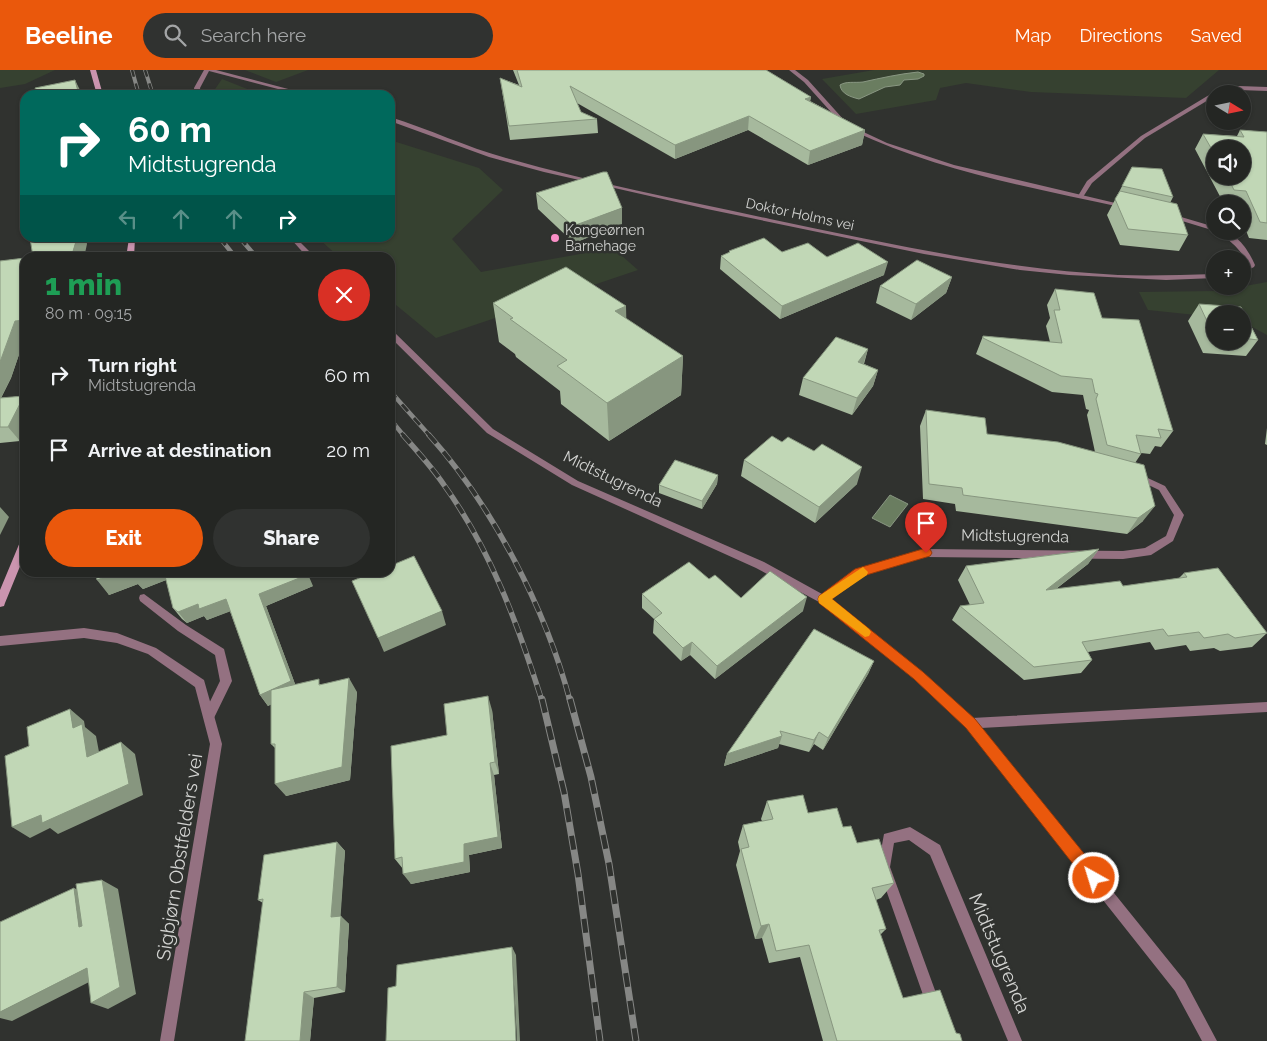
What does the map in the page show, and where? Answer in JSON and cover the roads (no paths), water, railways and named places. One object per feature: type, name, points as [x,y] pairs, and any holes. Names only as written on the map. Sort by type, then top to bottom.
[{"type":"main road","points":[[93,70],[99,90]]},
{"type":"main road","points":[[0,603],[20,554]]},
{"type":"street","points":[[197,90],[208,70],[288,90]]},
{"type":"street","points":[[792,70],[830,111],[852,129],[884,145],[937,162],[994,177],[1137,208]]},
{"type":"street","points":[[1081,196],[1089,182],[1143,137],[1221,90],[1239,88],[1267,89]]},
{"type":"street","name":"Doktor Holms vei","points":[[395,121],[504,159],[875,242],[994,263],[1099,276],[1154,279],[1206,276]]},
{"type":"street","points":[[1165,215],[1206,226]]},
{"type":"street","points":[[1236,240],[1244,250]]},
{"type":"street","points":[[297,242],[307,252]]},
{"type":"street","name":"Midtstugrenda","points":[[395,338],[490,431],[575,483],[760,565],[824,599],[918,676],[970,723],[1180,986],[1210,1041]]},
{"type":"street","name":"Midtstugrenda","points":[[824,599],[859,573],[926,553],[1122,554],[1147,552],[1170,538],[1179,515],[1162,488],[1127,474]]},
{"type":"street","points":[[144,598],[182,628],[220,652],[226,681],[209,716]]},
{"type":"street","name":"Sigbjørn Obstfelders vei","points":[[0,641],[84,633],[117,638],[152,651],[200,684],[216,744],[167,1041]]},
{"type":"street","points":[[970,723],[1267,707]]},
{"type":"street","name":"Midtstugrenda","points":[[937,1014],[884,868],[888,838],[910,833],[935,850],[1015,1041]]},
{"type":"railway","points":[[132,70],[138,90]]},
{"type":"railway","points":[[145,70],[151,90]]},
{"type":"railway","points":[[223,242],[231,252]]},
{"type":"railway","points":[[243,242],[252,252]]},
{"type":"railway","points":[[395,397],[430,436]]},
{"type":"railway","points":[[395,425],[404,436]]},
{"type":"railway","points":[[403,435],[439,478],[476,535],[513,616],[542,701]]},
{"type":"railway","points":[[429,435],[474,493],[514,560],[547,630],[570,701]]},
{"type":"railway","points":[[542,699],[564,792],[578,874],[600,1041]]},
{"type":"railway","points":[[570,699],[591,777],[609,864],[636,1041]]},
{"type":"place","name":"Kongeørnen Barnehage","points":[[555,238]]}]
